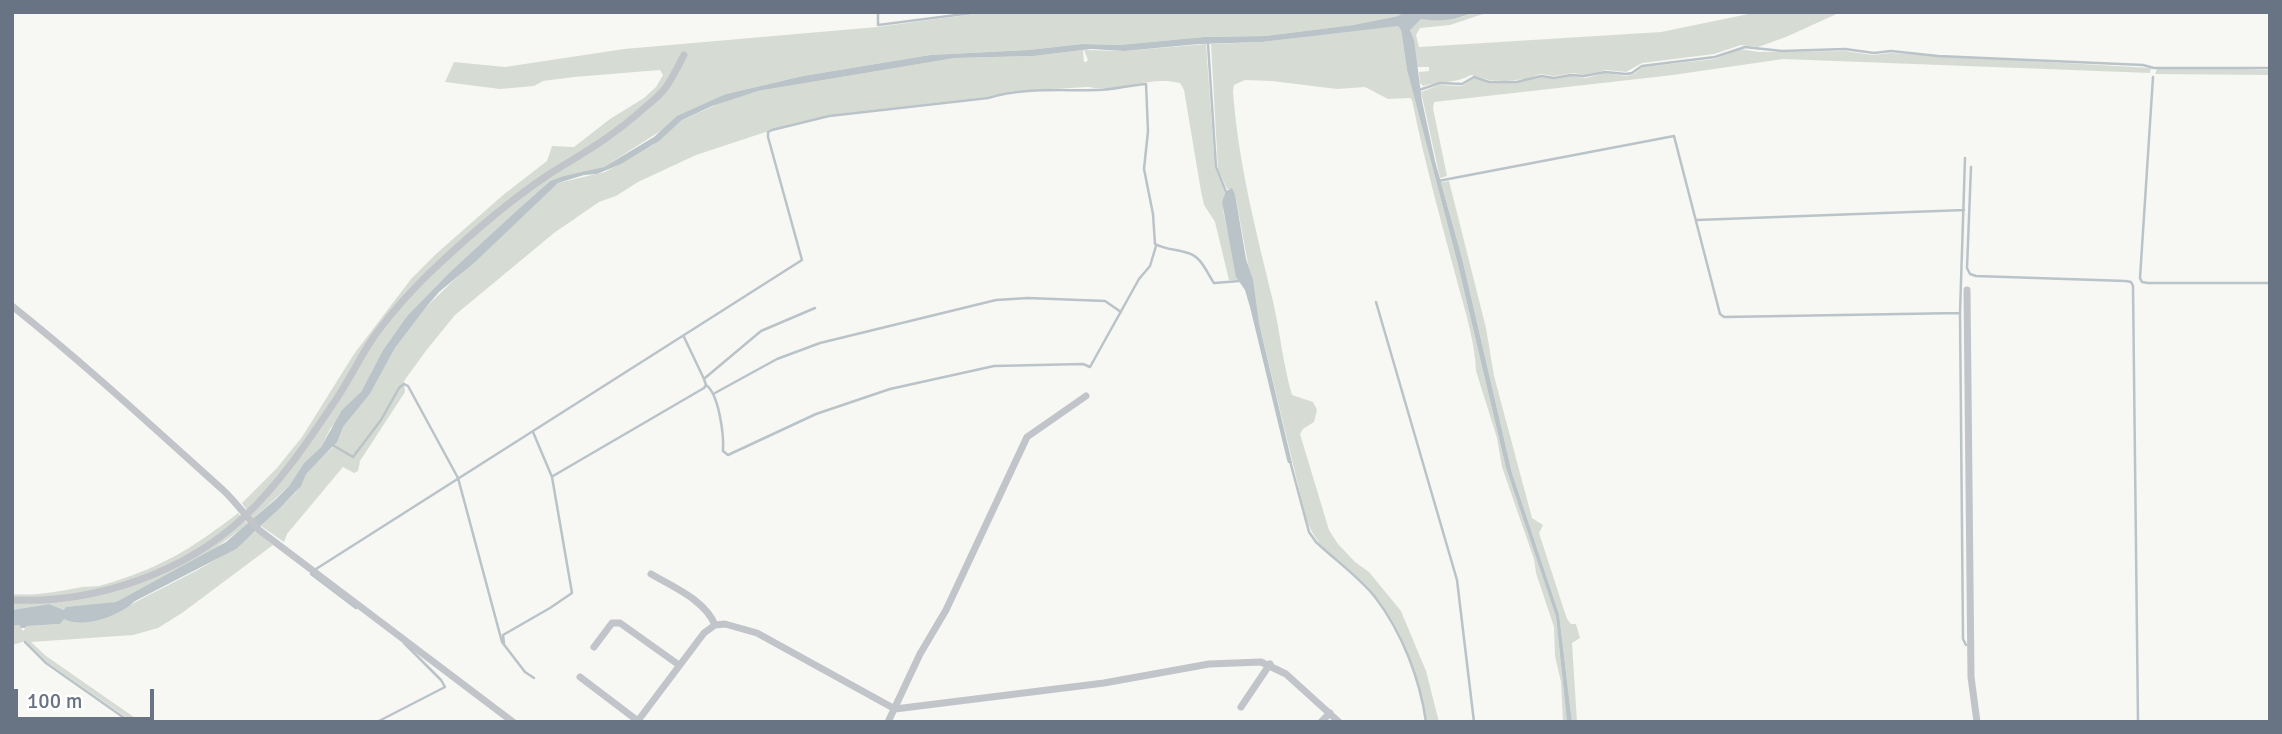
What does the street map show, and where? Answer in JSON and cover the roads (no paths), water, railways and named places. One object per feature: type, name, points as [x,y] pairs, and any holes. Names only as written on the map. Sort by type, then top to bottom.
[{"type":"street","points":[[12,600],[49,601],[100,592],[129,583],[185,559],[247,519],[332,406],[377,332],[437,266],[524,193],[592,150],[625,125],[665,89],[684,55]]},
{"type":"street","points":[[1967,290],[1972,677],[1977,722]]},
{"type":"street","points":[[12,306],[170,441],[227,493],[259,530],[513,722]]},
{"type":"street","points":[[888,722],[920,654],[946,610],[1027,437],[1086,396]]},
{"type":"street","points":[[651,574],[700,604],[712,616],[715,625]]},
{"type":"street","points":[[594,647],[612,623],[620,623],[679,666]]},
{"type":"street","points":[[580,677],[638,721],[704,633],[715,625],[725,624],[757,633],[895,709],[1104,683],[1209,664],[1261,662],[1286,674],[1339,722]]},
{"type":"street","points":[[1241,707],[1270,664]]},
{"type":"street","points":[[1321,722],[1330,713]]},
{"type":"waterway","points":[[878,12],[878,25],[980,12]]},
{"type":"waterway","points":[[1208,44],[1216,167],[1226,192]]},
{"type":"waterway","points":[[1419,90],[1440,83],[1462,84],[1474,77],[1489,82],[1517,82],[1541,76],[1554,78],[1605,72],[1626,74],[1642,66],[1715,57],[1745,47],[1782,51],[1891,51],[1938,56],[2143,65],[2154,68],[2270,68]]},
{"type":"waterway","points":[[2153,77],[2140,278],[2142,282],[2270,283]]},
{"type":"waterway","points":[[316,569],[802,260],[768,137],[768,132],[772,130],[829,116],[988,98],[1014,92],[1103,90],[1146,84],[1148,131],[1144,169],[1153,214],[1155,244],[1193,255],[1214,283],[1240,281]]},
{"type":"waterway","points":[[1438,181],[1674,136],[1720,314],[1724,317],[1960,313]]},
{"type":"waterway","points":[[1965,158],[1960,313],[1963,639],[1966,645]]},
{"type":"waterway","points":[[1971,167],[1967,268],[1970,274],[2126,281],[2133,286],[2138,722]]},
{"type":"waterway","points":[[1697,220],[1964,210]]},
{"type":"waterway","points":[[706,385],[711,390],[717,406],[723,435],[723,451],[728,455],[816,414],[890,389],[994,366],[1083,364],[1090,367],[1139,279],[1150,266],[1156,246]]},
{"type":"waterway","points":[[715,393],[777,359],[820,343],[996,300],[1028,298],[1105,301],[1121,312]]},
{"type":"waterway","points":[[1376,302],[1457,580],[1474,722]]},
{"type":"waterway","points":[[705,378],[761,331],[815,308]]},
{"type":"waterway","points":[[553,476],[704,388],[704,379],[684,337]]},
{"type":"waterway","points":[[331,444],[353,457],[381,420],[399,388],[404,384],[408,386],[458,478],[502,642],[525,672],[534,678]]},
{"type":"waterway","points":[[504,644],[503,635],[572,593],[552,477],[533,432]]},
{"type":"waterway","points":[[1290,461],[1309,532],[1316,542],[1369,590],[1394,625],[1419,689],[1426,722]]},
{"type":"waterway","points":[[311,574],[356,608]]},
{"type":"waterway","points":[[25,642],[46,663],[130,722]]},
{"type":"waterway","points":[[377,722],[445,687],[404,643]]}]
